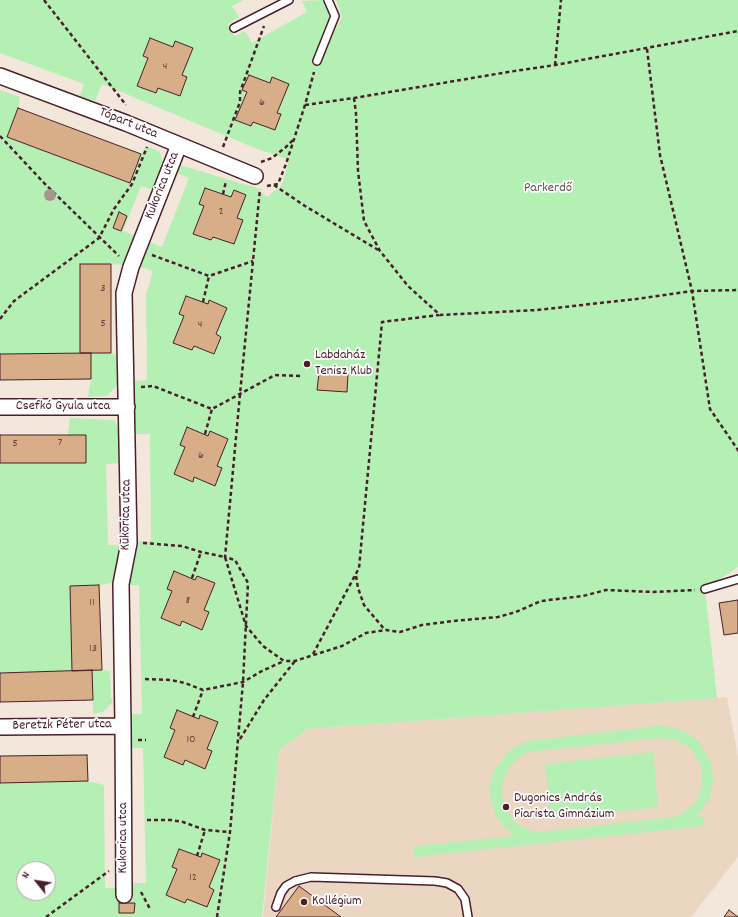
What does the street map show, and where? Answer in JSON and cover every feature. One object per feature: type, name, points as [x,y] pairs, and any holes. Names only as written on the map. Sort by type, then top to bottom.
[{"type":"street","name":"Tópart utca","points":[[0,76],[126,123],[250,174]]},
{"type":"street","name":"Kukorica utca","points":[[124,894],[121,584],[129,543],[124,293],[131,267],[179,145]]},
{"type":"street","name":"Csefkó Gyula utca","points":[[0,407],[127,407]]},
{"type":"street","name":"Beretzk Péter utca","points":[[0,727],[123,726]]},
{"type":"lane","points":[[234,28],[289,0]]},
{"type":"lane","points":[[316,61],[336,16],[328,0]]},
{"type":"lane","points":[[705,589],[738,579]]},
{"type":"lane","points":[[276,907],[281,893],[286,886],[295,881],[311,877],[435,881],[447,883],[458,889],[465,899],[468,917]]},
{"type":"path","points":[[44,0],[130,110],[126,123]]},
{"type":"path","points":[[555,66],[561,0]]},
{"type":"path","points":[[218,161],[240,102],[240,92],[270,10]]},
{"type":"path","points":[[305,105],[508,72],[555,66],[738,31]]},
{"type":"path","points":[[646,48],[660,155],[692,291],[710,409],[738,450],[738,454]]},
{"type":"path","points":[[284,661],[263,646],[246,626],[225,558],[260,187],[278,184],[305,105],[316,61]]},
{"type":"path","points":[[354,98],[358,171],[364,221],[380,251],[408,286],[440,315]]},
{"type":"path","points":[[0,319],[14,301],[99,238],[114,209],[132,184],[152,134]]},
{"type":"path","points":[[0,136],[45,184],[99,238],[131,267]]},
{"type":"path","points":[[250,174],[260,162],[272,158],[286,147],[294,138]]},
{"type":"path","points":[[223,194],[228,175]]},
{"type":"path","points":[[274,185],[305,206],[380,251]]},
{"type":"path","points":[[138,251],[164,258],[209,276],[252,261]]},
{"type":"path","points":[[203,302],[209,276]]},
{"type":"path","points":[[312,654],[360,568],[382,322],[440,315],[537,310],[692,291],[738,290]]},
{"type":"path","points":[[205,434],[212,409],[274,375],[302,376]]},
{"type":"path","points":[[126,387],[153,386],[212,409]]},
{"type":"path","points":[[129,543],[182,546],[235,560],[248,583],[239,740],[230,832],[217,917]]},
{"type":"path","points":[[192,578],[201,552]]},
{"type":"path","points":[[356,576],[358,588],[364,605],[386,630]]},
{"type":"path","points":[[145,679],[171,680],[185,683],[203,690],[243,682],[284,661],[295,661],[312,654],[342,646],[366,633],[386,630],[400,632],[422,625],[453,620],[498,617],[516,612],[541,601],[583,596],[606,590],[653,592],[705,589]]},
{"type":"path","points":[[239,740],[264,700],[295,661]]},
{"type":"path","points":[[193,717],[203,690]]},
{"type":"path","points":[[147,820],[171,820],[183,822],[205,830],[230,832]]},
{"type":"path","points":[[197,856],[205,830]]},
{"type":"path","points":[[46,917],[124,860]]},
{"type":"shaded area","name":"Dugonics András Piarista Gimnázium","points":[[727,697],[738,756],[738,857],[691,917],[263,917],[279,750],[308,729]]},
{"type":"green space","name":"Parkerdő","points":[[0,0],[243,0],[232,6],[239,17],[228,24],[235,36],[245,31],[252,43],[307,12],[302,1],[322,0],[327,3],[330,15],[315,54],[319,62],[342,17],[336,0],[738,0],[738,567],[705,589],[717,698],[308,729],[279,750],[262,917],[0,917],[0,783],[88,781],[104,785],[105,888],[118,888],[118,898],[133,899],[133,883],[146,883],[143,748],[130,748],[130,714],[142,714],[139,585],[127,585],[135,557],[136,541],[151,541],[150,434],[135,434],[134,381],[147,380],[146,295],[153,271],[140,267],[149,242],[162,247],[189,178],[176,173],[180,165],[257,188],[267,197],[282,185],[289,160],[255,148],[102,84],[95,101],[80,96],[84,84],[0,53]]},
{"type":"green space","points":[[0,90],[20,97],[18,108],[141,154],[146,146],[159,151],[163,162],[153,190],[141,186],[123,231],[135,236],[124,265],[111,264],[111,353],[116,355],[117,385],[107,396],[88,397],[91,379],[0,380]]},
{"type":"green space","points":[[70,418],[114,420],[119,429],[119,463],[106,464],[108,545],[121,545],[112,583],[99,585],[102,670],[110,671],[111,697],[113,702],[103,712],[93,714],[93,700],[0,702],[0,435],[68,435]]},
{"type":"green space","points":[[655,726],[667,726],[689,734],[698,741],[705,751],[710,761],[713,773],[713,782],[708,801],[697,816],[703,817],[704,826],[414,857],[413,846],[514,836],[500,822],[495,814],[490,795],[490,785],[492,775],[497,766],[510,750],[528,741]],"holes":[[[659,738],[677,740],[692,750],[701,766],[702,775],[702,784],[696,802],[682,814],[673,817],[539,832],[527,829],[516,823],[505,808],[502,796],[503,780],[510,766],[522,755],[529,752]]]},
{"type":"green space","points":[[653,752],[658,807],[551,819],[545,764]]},
{"type":"building","points":[[150,38],[173,47],[175,41],[193,48],[182,75],[187,77],[180,96],[158,88],[156,93],[137,86],[148,58],[143,56]]},
{"type":"building","points":[[249,75],[270,83],[272,77],[289,84],[277,113],[281,114],[275,130],[253,122],[251,126],[235,120],[247,92],[242,90]]},
{"type":"building","points":[[18,108],[141,154],[130,183],[7,137]]},
{"type":"building","points":[[205,188],[231,197],[234,190],[246,195],[237,218],[243,220],[234,244],[213,237],[211,240],[193,234],[204,206],[199,204]]},
{"type":"building","points":[[119,212],[127,216],[121,231],[113,228]]},
{"type":"building","points":[[80,264],[111,264],[111,353],[80,353]]},
{"type":"building","points":[[186,296],[208,304],[209,300],[227,308],[216,334],[221,337],[214,354],[194,346],[192,350],[173,343],[184,316],[179,314]]},
{"type":"building","points":[[91,353],[91,379],[0,380],[0,354]]},
{"type":"building","points":[[319,373],[348,374],[347,392],[317,390]]},
{"type":"building","points":[[187,427],[208,436],[210,431],[228,439],[217,466],[222,468],[215,486],[194,477],[193,482],[174,474],[185,447],[180,445]]},
{"type":"building","points":[[0,435],[86,435],[86,463],[0,463]]},
{"type":"building","points":[[174,571],[195,580],[197,576],[215,583],[204,610],[209,612],[202,630],[182,621],[180,626],[161,618],[172,591],[167,589]]},
{"type":"building","points":[[99,585],[102,670],[72,671],[70,586]]},
{"type":"building","points":[[738,600],[738,633],[724,635],[719,603]]},
{"type":"building","points":[[92,670],[93,700],[0,702],[0,673]]},
{"type":"building","points":[[177,710],[199,719],[200,715],[218,722],[207,749],[212,751],[205,769],[185,760],[183,765],[164,757],[175,730],[170,728]]},
{"type":"building","points":[[87,755],[88,781],[0,783],[0,756]]},
{"type":"building","points":[[179,849],[201,857],[202,853],[220,860],[209,887],[214,890],[207,907],[187,899],[185,903],[166,895],[177,869],[172,867]]},
{"type":"building","name":"Kollégium","points":[[299,886],[341,917],[276,917]]},
{"type":"building","points":[[119,903],[135,903],[134,913],[119,913]]},
{"type":"building","points":[[729,910],[738,917],[724,917]]},
{"type":"place","name":"Labdaház Tenisz Klub","points":[[307,364]]},
{"type":"place","name":"Dugonics András Piarista Gimnázium","points":[[506,807]]},
{"type":"place","name":"Kollégium","points":[[304,902]]}]
